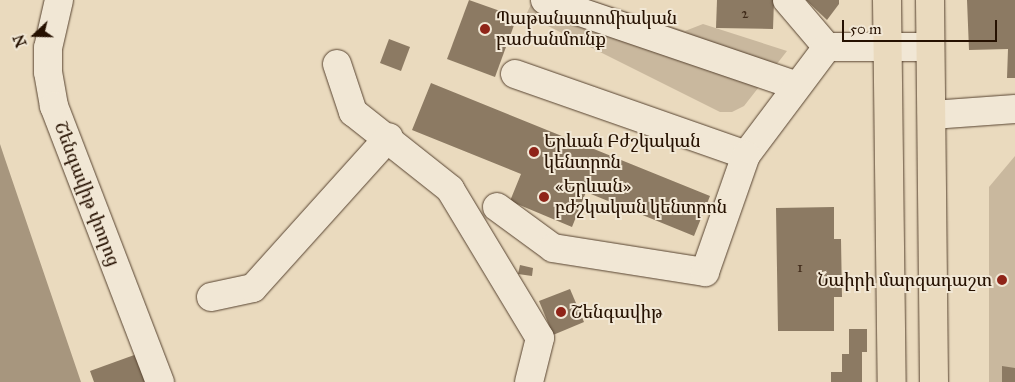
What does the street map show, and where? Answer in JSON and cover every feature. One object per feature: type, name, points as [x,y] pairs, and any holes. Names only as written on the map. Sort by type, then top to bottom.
[{"type":"main road","points":[[887,0],[892,382]]},
{"type":"main road","points":[[930,0],[934,382]]},
{"type":"street","name":"Շենգավիթ փողոց","points":[[59,0],[48,48],[48,72],[54,106],[160,382]]},
{"type":"street","points":[[545,0],[797,86]]},
{"type":"street","points":[[787,0],[827,47],[887,48],[930,46]]},
{"type":"street","points":[[497,207],[553,248],[705,272],[746,155],[827,47]]},
{"type":"street","points":[[337,64],[352,112],[389,137],[450,189],[540,338],[529,382]]},
{"type":"street","points":[[515,74],[746,155]]},
{"type":"street","points":[[932,115],[1015,109]]},
{"type":"street","points":[[212,297],[253,288],[389,137]]},
{"type":"shaded area","points":[[533,0],[590,0],[685,31],[703,24],[787,51],[744,106],[732,112],[720,112],[526,15]]},
{"type":"shaded area","points":[[0,144],[5,159],[81,382],[0,382]]},
{"type":"shaded area","name":"Նաիրի մարզադաշտ","points":[[1015,156],[1015,382],[989,382],[989,187]]},
{"type":"building","points":[[469,0],[517,17],[495,77],[447,59]]},
{"type":"building","points":[[717,0],[774,0],[773,29],[716,28]]},
{"type":"building","points":[[806,0],[839,0],[839,4],[827,20]]},
{"type":"building","points":[[967,0],[1015,0],[1015,78],[1007,78],[1008,49],[969,50]]},
{"type":"building","points":[[389,39],[410,47],[401,71],[380,63]]},
{"type":"building","name":"Երևան Բժշկական կենտրոն","points":[[431,83],[710,196],[694,236],[586,192],[572,227],[510,201],[521,174],[412,130]]},
{"type":"building","points":[[834,207],[834,239],[841,239],[842,297],[834,297],[834,331],[778,331],[776,208]]},
{"type":"building","points":[[520,265],[533,268],[532,276],[518,274]]},
{"type":"building","name":"Շենգավիթ","points":[[570,289],[584,322],[553,335],[539,301]]},
{"type":"building","points":[[849,329],[867,329],[867,352],[862,352],[862,382],[831,382],[831,372],[842,372],[842,354],[849,354]]},
{"type":"building","points":[[137,354],[146,382],[94,382],[90,371]]},
{"type":"building","points":[[1002,366],[1015,368],[1015,382],[1002,382]]},
{"type":"place","name":"Պաթանատոմիական բաժանմունք","points":[[485,29]]},
{"type":"place","name":"Երևան Բժշկական կենտրոն","points":[[534,152]]},
{"type":"place","name":"«Երևան» բժշկական կենտրոն","points":[[544,197]]},
{"type":"place","name":"Նաիրի մարզադաշտ","points":[[1002,280]]},
{"type":"place","name":"Շենգավիթ","points":[[561,312]]}]
